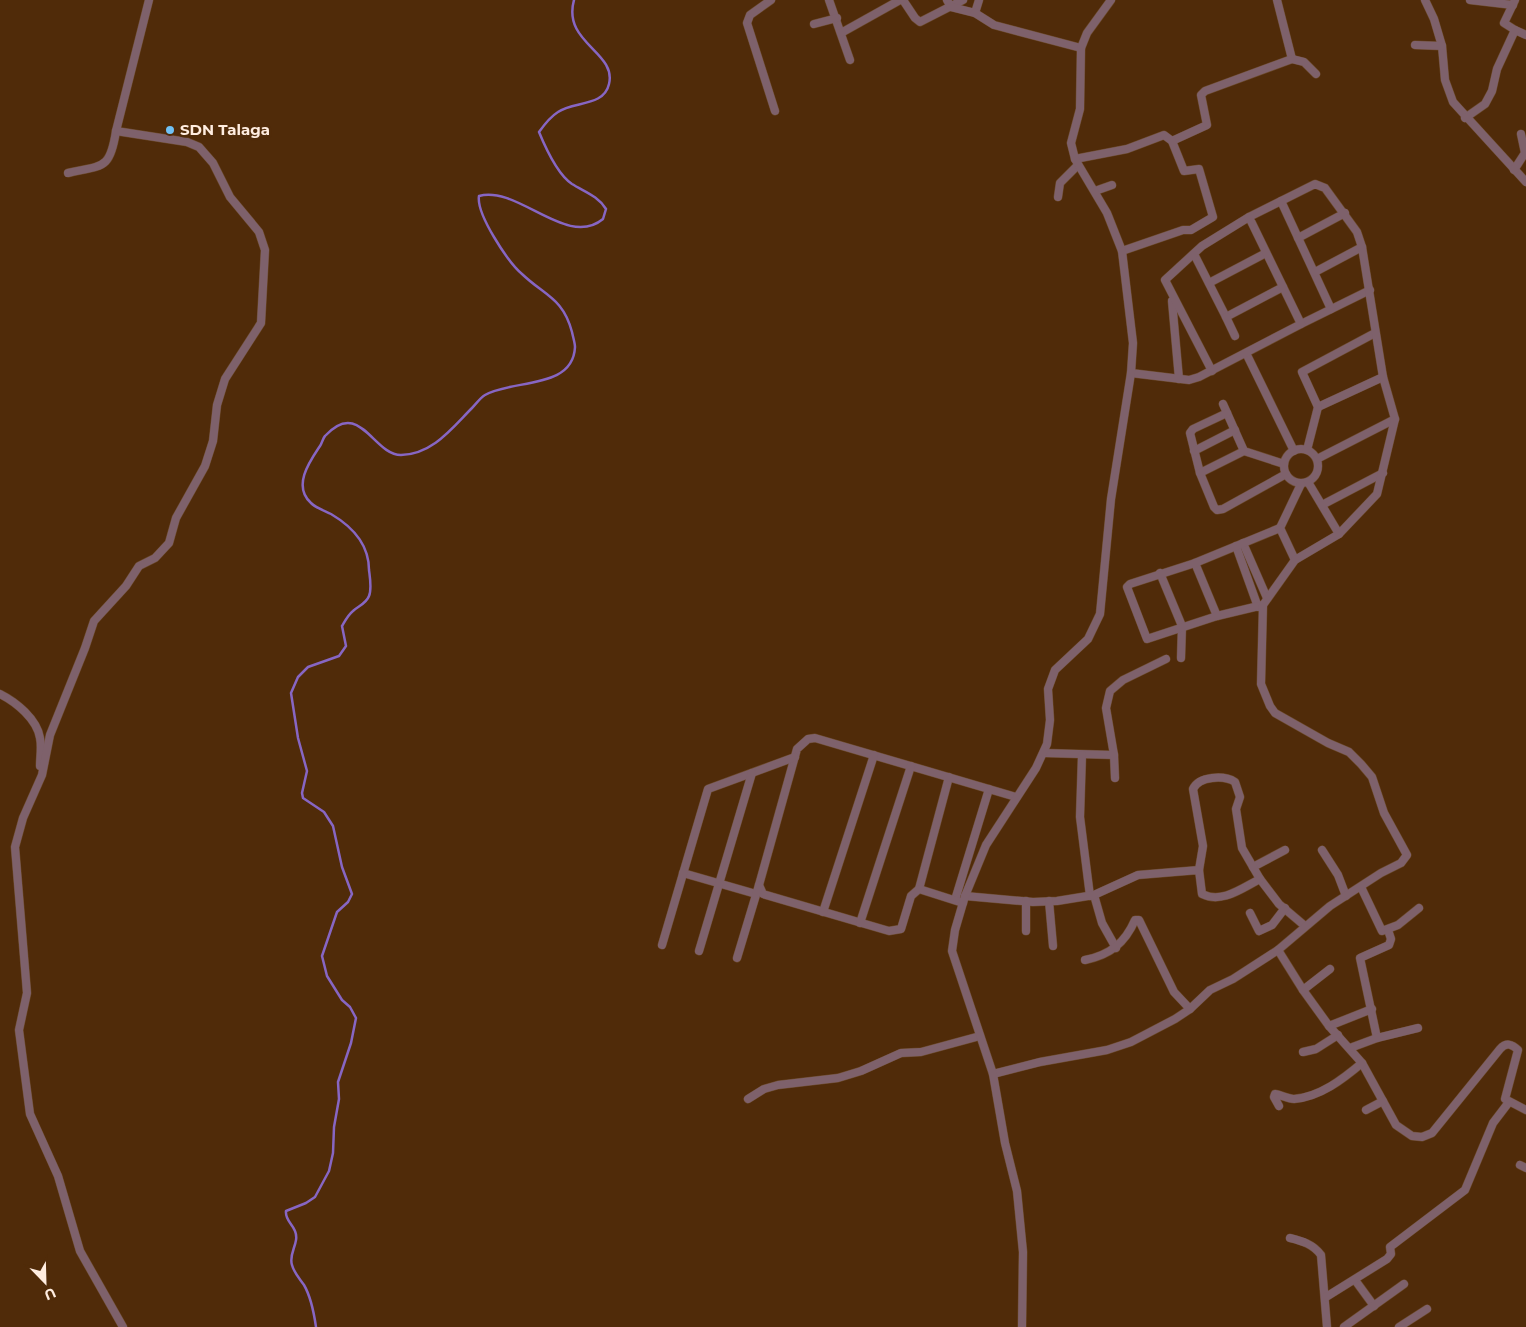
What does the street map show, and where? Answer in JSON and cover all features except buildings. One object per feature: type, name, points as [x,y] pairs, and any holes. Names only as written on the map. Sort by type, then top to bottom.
[{"type":"street","points":[[68,173],[105,164],[112,154],[149,0]]},
{"type":"street","points":[[772,0],[750,15],[747,23],[775,111]]},
{"type":"street","points":[[830,0],[850,60]]},
{"type":"street","points":[[841,33],[901,0],[920,22],[949,3],[962,0]]},
{"type":"street","points":[[975,13],[979,0]]},
{"type":"street","points":[[961,899],[986,844],[1044,753],[1050,720],[1048,689],[1054,670],[1088,639],[1100,614],[1111,499],[1131,373],[1133,343],[1122,250],[1107,213],[1076,162],[1071,143],[1080,113],[1081,48],[1086,33],[1111,0]]},
{"type":"street","points":[[1277,0],[1292,60]]},
{"type":"street","points":[[1425,0],[1434,19],[1442,46],[1447,90],[1465,118],[1526,182]]},
{"type":"street","points":[[1470,0],[1514,3],[1504,24],[1526,35]]},
{"type":"street","points":[[949,3],[975,13],[994,25],[1081,48]]},
{"type":"street","points":[[814,24],[837,18]]},
{"type":"street","points":[[1465,118],[1485,104],[1492,92],[1497,69],[1515,30]]},
{"type":"street","points":[[1414,45],[1442,46]]},
{"type":"street","points":[[1172,141],[1207,125],[1202,93],[1292,60],[1304,62],[1316,74]]},
{"type":"street","points":[[116,131],[196,144],[213,163],[221,183],[255,226],[264,246],[261,322],[225,379],[217,405],[213,441],[199,478],[176,518],[169,543],[155,558],[139,566],[126,586],[94,621],[50,735],[39,781],[21,823],[14,847],[27,993],[18,1030],[30,1114],[58,1176],[80,1251],[124,1327]]},
{"type":"street","points":[[1514,170],[1525,153],[1521,134]]},
{"type":"street","points":[[1058,197],[1060,183],[1076,162],[1127,149],[1164,135],[1172,141],[1184,171],[1199,169],[1213,217],[1188,230],[1122,250]]},
{"type":"street","points":[[1212,371],[1171,296],[1165,282],[1166,278],[1194,254],[1249,217],[1315,184],[1321,185],[1345,212],[1358,232],[1370,290],[1375,334],[1383,377],[1395,419],[1377,494],[1340,534],[1295,560],[1263,604],[1182,626],[1150,639],[1146,637],[1127,587],[1130,584],[1160,573],[1195,563],[1280,528],[1304,483],[1318,472],[1317,459],[1307,450],[1294,451],[1289,454],[1284,464],[1286,474],[1292,481],[1304,483],[1322,505],[1340,534]]},
{"type":"street","points":[[1095,191],[1112,185]]},
{"type":"street","points":[[1281,201],[1331,309]]},
{"type":"street","points":[[1298,238],[1345,212]]},
{"type":"street","points":[[1249,217],[1301,324]]},
{"type":"street","points":[[1315,272],[1362,247]]},
{"type":"street","points":[[1209,283],[1266,253]]},
{"type":"street","points":[[1194,254],[1235,336]]},
{"type":"street","points":[[1226,317],[1283,287]]},
{"type":"street","points":[[1131,373],[1179,379],[1199,378],[1370,290]]},
{"type":"street","points":[[1171,296],[1179,379]]},
{"type":"street","points":[[1307,450],[1318,407],[1302,375],[1304,370],[1375,334]]},
{"type":"street","points":[[1246,353],[1294,451]]},
{"type":"street","points":[[1318,407],[1383,377]]},
{"type":"street","points":[[1223,404],[1244,451]]},
{"type":"street","points":[[1227,413],[1191,432],[1200,472],[1214,507],[1220,510],[1286,474]]},
{"type":"street","points":[[1317,459],[1395,419]]},
{"type":"street","points":[[1194,451],[1235,430]]},
{"type":"street","points":[[1200,472],[1244,451],[1284,464]]},
{"type":"street","points":[[1322,505],[1383,473]]},
{"type":"street","points":[[1280,528],[1295,560]]},
{"type":"street","points":[[993,1074],[1040,1062],[1107,1050],[1131,1042],[1190,1009],[1210,990],[1233,979],[1278,950],[1305,926],[1346,896],[1401,863],[1407,855],[1384,812],[1372,777],[1361,764],[1349,752],[1328,744],[1275,712],[1270,706],[1261,684],[1263,604],[1239,545]]},
{"type":"street","points":[[1239,545],[1263,604]]},
{"type":"street","points":[[1195,563],[1217,616]]},
{"type":"street","points":[[1160,573],[1182,626],[1181,658]]},
{"type":"street","points":[[1115,778],[1114,754],[1106,708],[1110,691],[1123,680],[1166,659]]},
{"type":"street","points":[[0,694],[21,708],[38,728],[41,744],[39,781]]},
{"type":"street","points":[[736,958],[794,757],[802,743],[815,738],[1016,796]]},
{"type":"street","points":[[1044,753],[1114,754]]},
{"type":"street","points":[[823,912],[874,755]]},
{"type":"street","points":[[1082,755],[1080,817],[1092,895],[1102,923],[1116,948]]},
{"type":"street","points":[[662,945],[708,789],[794,757]]},
{"type":"street","points":[[860,923],[911,766]]},
{"type":"street","points":[[699,951],[752,773]]},
{"type":"street","points":[[758,885],[763,894],[769,897],[860,923],[897,931],[904,922],[911,896],[919,889],[949,777]]},
{"type":"street","points":[[1260,879],[1234,893],[1215,898],[1202,894],[1199,870],[1203,846],[1193,789],[1198,783],[1224,777],[1236,784],[1240,797],[1236,809],[1242,848],[1260,879],[1279,904],[1305,926]]},
{"type":"street","points":[[989,789],[961,899],[952,951],[993,1074],[1021,1216],[1023,1252],[1022,1327]]},
{"type":"street","points":[[1253,867],[1285,850]]},
{"type":"street","points":[[1322,850],[1338,875],[1346,896]]},
{"type":"street","points":[[919,889],[961,899],[1049,901],[1092,895],[1138,875],[1199,870]]},
{"type":"street","points":[[683,873],[756,894]]},
{"type":"street","points":[[1361,887],[1382,931],[1388,930],[1419,908]]},
{"type":"street","points":[[1026,901],[1026,931]]},
{"type":"street","points":[[1049,901],[1052,946]]},
{"type":"street","points":[[1250,913],[1259,931],[1272,925],[1285,908]]},
{"type":"street","points":[[1085,960],[1104,955],[1116,948],[1127,936],[1136,920],[1139,920],[1174,992],[1190,1009]]},
{"type":"street","points":[[1377,1038],[1360,958],[1389,945],[1391,939],[1388,930]]},
{"type":"street","points":[[1278,950],[1303,990],[1329,1026],[1362,1063],[1396,1125],[1405,1132],[1412,1136],[1428,1135],[1436,1130],[1488,1063],[1506,1044],[1513,1045],[1518,1050],[1504,1095],[1509,1102],[1526,1110]]},
{"type":"street","points":[[1303,990],[1330,968]]},
{"type":"street","points":[[1329,1026],[1372,1009]]},
{"type":"street","points":[[1350,1048],[1377,1038],[1418,1028]]},
{"type":"street","points":[[1303,1052],[1316,1049],[1338,1035]]},
{"type":"street","points":[[748,1100],[764,1089],[778,1085],[838,1078],[861,1071],[901,1053],[921,1052],[980,1036]]},
{"type":"street","points":[[1279,1106],[1274,1097],[1275,1094],[1294,1099],[1321,1091],[1338,1082],[1362,1063]]},
{"type":"street","points":[[1366,1110],[1383,1101]]},
{"type":"street","points":[[1326,1296],[1355,1280],[1389,1256],[1391,1254],[1390,1247],[1466,1190],[1493,1123],[1509,1102]]},
{"type":"street","points":[[1290,1238],[1303,1241],[1316,1248],[1321,1255],[1326,1296],[1327,1327]]},
{"type":"street","points":[[1355,1280],[1374,1306]]},
{"type":"street","points":[[1344,1327],[1404,1284]]},
{"type":"street","points":[[1399,1327],[1427,1309]]},
{"type":"street","points":[[1355,1320],[1360,1327]]},
{"type":"waterway","points":[[316,1327],[309,1295],[292,1265],[291,1256],[296,1235],[286,1211],[315,1197],[329,1171],[333,1153],[334,1127],[339,1099],[338,1082],[351,1043],[356,1018],[327,976],[322,956],[337,912],[348,902],[352,894],[342,867],[333,826],[324,812],[303,798],[302,793],[307,771],[298,738],[291,693],[298,677],[308,667],[339,656],[346,646],[342,626],[351,613],[368,599],[371,587],[368,561],[363,544],[353,531],[339,519],[311,503],[303,489],[303,481],[308,466],[324,437],[337,426],[348,423],[357,425],[391,453],[401,455],[412,454],[423,450],[441,439],[485,395],[497,390],[553,377],[564,370],[572,361],[575,344],[564,312],[552,299],[522,274],[509,259],[494,237],[482,214],[479,196],[494,195],[510,199],[558,222],[574,227],[589,226],[603,219],[606,209],[591,195],[567,180],[557,168],[539,132],[558,112],[601,97],[609,84],[609,73],[605,63],[582,37],[576,27],[572,15],[574,0]]},
{"type":"place","name":"SDN Talaga","points":[[170,130]]}]
